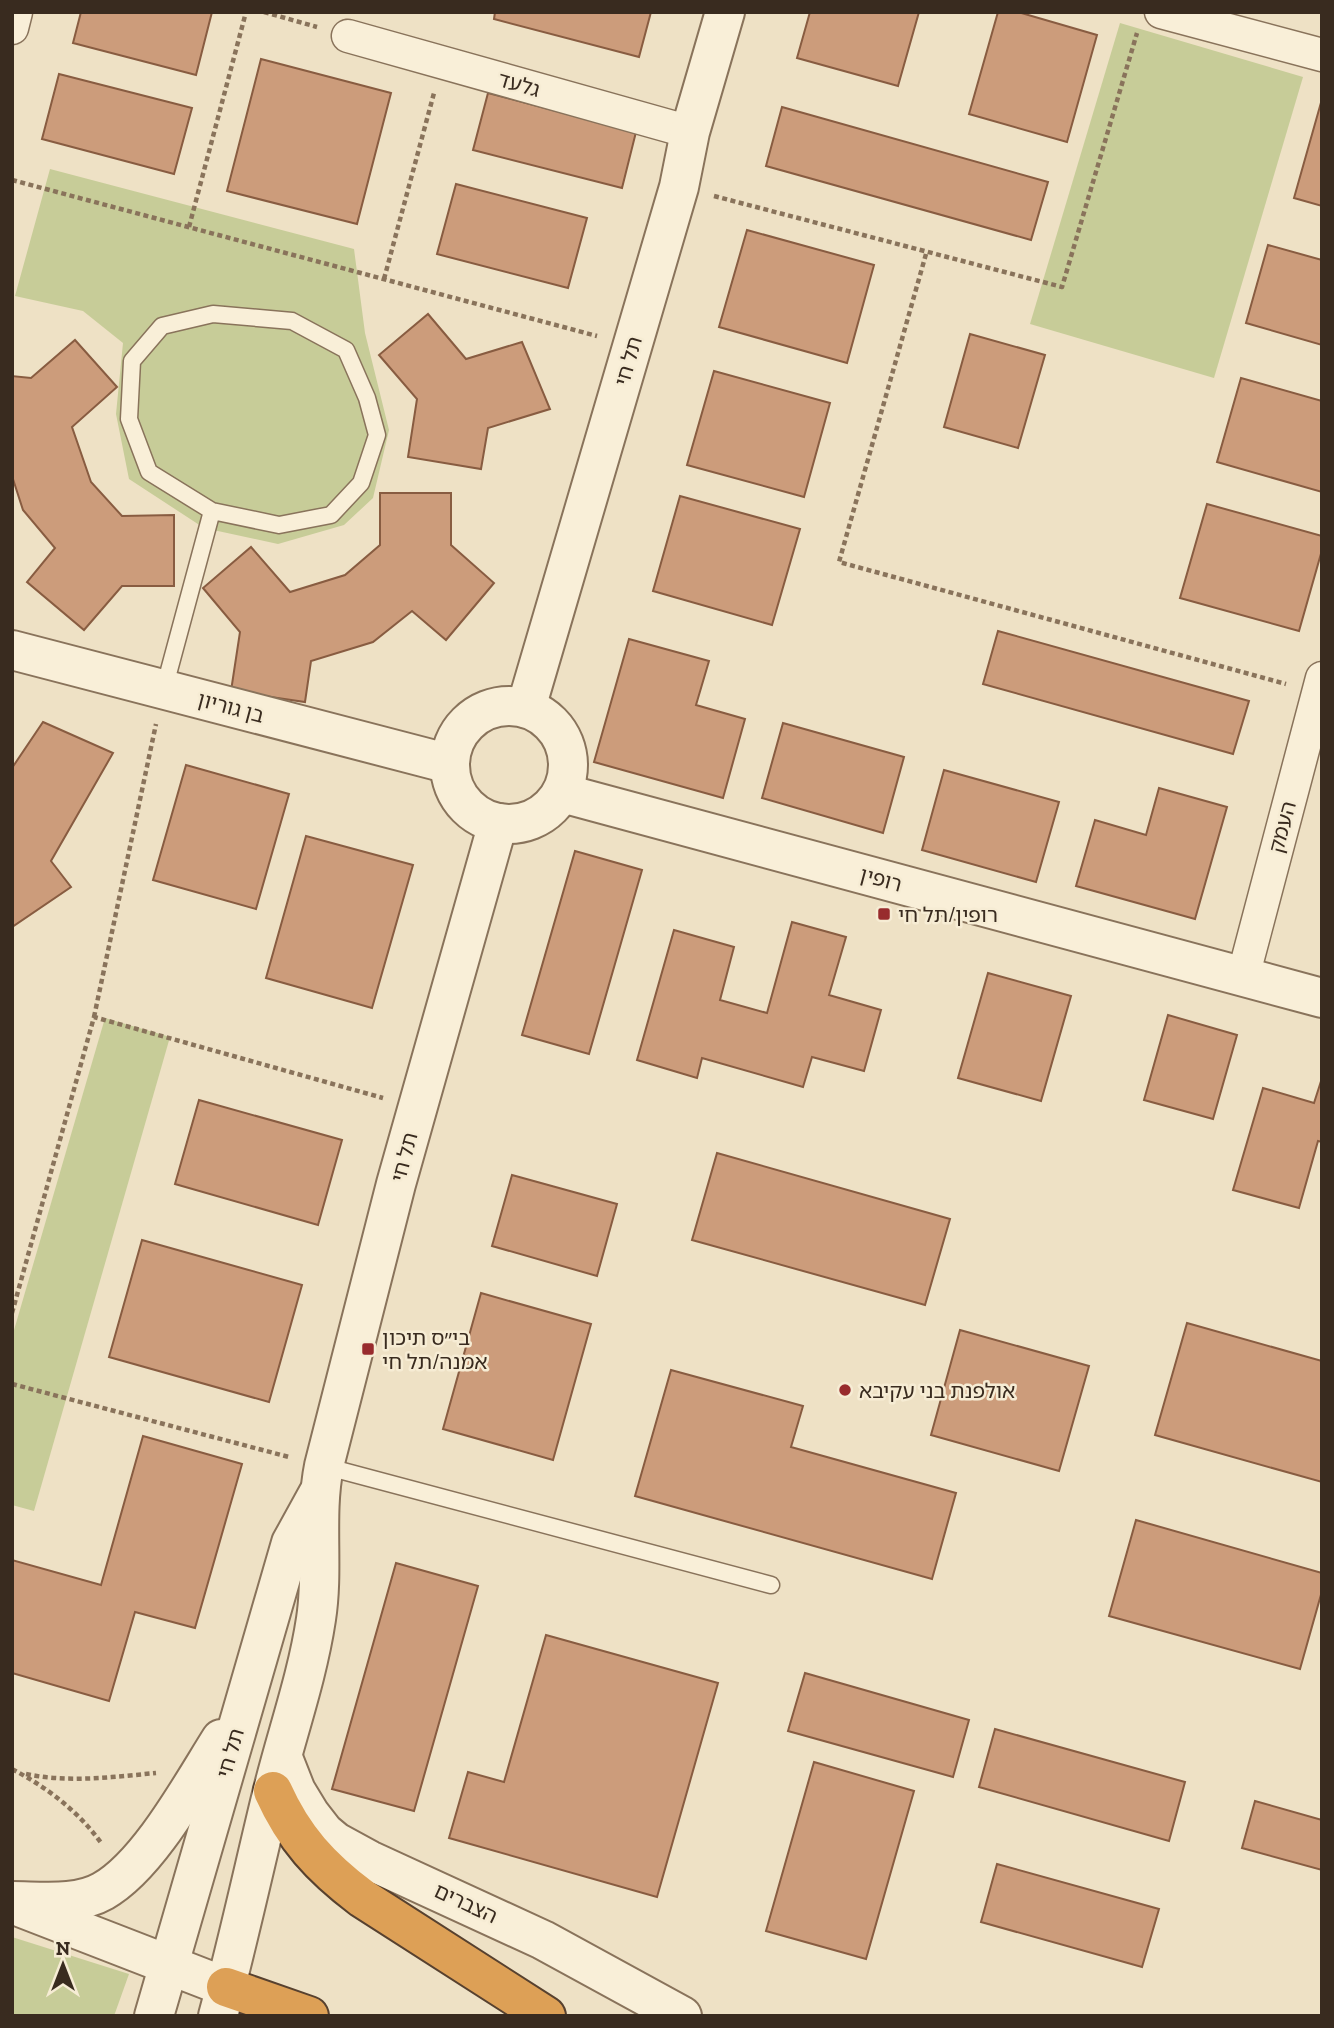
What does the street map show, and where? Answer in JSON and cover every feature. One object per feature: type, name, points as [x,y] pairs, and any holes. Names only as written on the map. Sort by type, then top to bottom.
[{"type":"highway","points":[[278,1775],[285,1819],[335,1877],[362,1898],[546,2016]]},
{"type":"highway","points":[[222,2002],[309,2016]]},
{"type":"street","points":[[12,28],[16,12]]},
{"type":"street","name":"תל חי","points":[[526,708],[679,187],[690,132],[725,12]]},
{"type":"street","points":[[1150,19],[1322,55]]},
{"type":"street","name":"גלעד","points":[[348,36],[690,132]]},
{"type":"street","name":"בן גוריון","points":[[12,650],[450,764]]},
{"type":"street","name":"העמק","points":[[1242,976],[1320,685]]},
{"type":"street","points":[[505,705],[526,708],[547,718],[560,733],[568,752],[568,773],[562,793],[554,804],[538,817],[519,823],[498,822],[479,816],[463,802],[453,785],[450,764],[456,739],[468,722],[485,710],[505,705]]},
{"type":"street","name":"רופין","points":[[562,793],[1322,998]]},
{"type":"street","name":"תל חי","points":[[154,2016],[291,1543],[321,1480],[418,1108],[498,822]]},
{"type":"street","name":"תל חי","points":[[222,2002],[278,1775],[310,1659],[317,1616],[321,1480]]},
{"type":"street","points":[[12,1903],[61,1901],[102,1892],[142,1856],[243,1704]]},
{"type":"street","name":"הצברים","points":[[278,1775],[296,1791],[324,1832],[336,1842],[369,1860],[543,1940],[682,2016]]},
{"type":"street","points":[[12,1903],[169,1967],[222,2002]]},
{"type":"lane","points":[[214,314],[292,321],[346,351],[367,398],[377,435],[361,483],[331,514],[279,525],[212,511],[149,472],[130,419],[132,361],[162,326],[214,314]]},
{"type":"lane","points":[[164,689],[212,511]]},
{"type":"lane","points":[[321,1480],[771,1586]]},
{"type":"path","points":[[189,227],[246,12]]},
{"type":"path","points":[[264,12],[348,36]]},
{"type":"path","points":[[679,187],[1062,288],[1150,19]]},
{"type":"path","points":[[384,279],[442,61]]},
{"type":"path","points":[[12,180],[632,345]]},
{"type":"path","points":[[926,254],[839,562],[1320,685]]},
{"type":"path","points":[[12,1313],[94,1017],[164,689]]},
{"type":"path","points":[[94,1017],[418,1108]]},
{"type":"path","points":[[12,1384],[321,1480]]},
{"type":"path","points":[[19,1773],[44,1778],[105,1778],[202,1769]]},
{"type":"green space","points":[[1120,23],[1303,77],[1214,378],[1030,324]]},
{"type":"green space","points":[[50,169],[354,249],[365,333],[389,430],[373,498],[344,525],[278,544],[204,528],[129,479],[116,414],[123,343],[83,311],[15,296]]},
{"type":"green space","points":[[105,1018],[170,1037],[34,1511],[12,1505],[12,1337]]},
{"type":"green space","points":[[12,1937],[129,1974],[114,2016],[12,2016]]},
{"type":"building","points":[[81,12],[212,12],[196,75],[73,43]]},
{"type":"building","points":[[495,12],[651,12],[639,57],[494,19]]},
{"type":"building","points":[[810,12],[919,12],[898,86],[797,58]]},
{"type":"building","points":[[998,12],[1018,12],[1097,35],[1067,142],[969,114]]},
{"type":"building","points":[[261,59],[391,93],[357,224],[227,191]]},
{"type":"building","points":[[59,74],[192,108],[174,174],[42,139]]},
{"type":"building","points":[[488,93],[636,132],[622,188],[473,150]]},
{"type":"building","points":[[1322,99],[1322,206],[1294,198]]},
{"type":"building","points":[[782,107],[1048,182],[1031,240],[766,166]]},
{"type":"building","points":[[456,184],[587,218],[568,288],[437,254]]},
{"type":"building","points":[[747,230],[874,265],[847,363],[719,327]]},
{"type":"building","points":[[1268,245],[1322,260],[1322,345],[1246,323]]},
{"type":"building","points":[[428,314],[466,359],[522,342],[550,409],[488,428],[481,469],[408,457],[417,399],[379,355]]},
{"type":"building","points":[[970,334],[1045,355],[1018,448],[944,427]]},
{"type":"building","points":[[75,340],[117,387],[72,427],[91,482],[122,516],[174,515],[174,586],[122,586],[84,630],[27,582],[55,548],[23,510],[12,476],[12,376],[31,378]]},
{"type":"building","points":[[714,371],[830,403],[804,497],[687,465]]},
{"type":"building","points":[[1241,378],[1322,401],[1322,492],[1217,462]]},
{"type":"building","points":[[380,493],[451,493],[451,545],[494,583],[446,640],[412,611],[373,642],[311,661],[305,702],[231,691],[240,632],[203,588],[251,547],[290,592],[345,575],[380,545]]},
{"type":"building","points":[[680,496],[800,529],[772,625],[653,591]]},
{"type":"building","points":[[1207,504],[1322,536],[1322,550],[1299,631],[1180,598]]},
{"type":"building","points":[[998,631],[1249,701],[1233,754],[983,684]]},
{"type":"building","points":[[629,639],[709,661],[696,705],[745,719],[723,798],[594,762]]},
{"type":"building","points":[[43,722],[113,753],[51,861],[71,887],[12,927],[12,768]]},
{"type":"building","points":[[783,723],[904,757],[883,833],[762,798]]},
{"type":"building","points":[[186,765],[289,794],[256,909],[153,880]]},
{"type":"building","points":[[944,770],[1059,802],[1036,882],[922,850]]},
{"type":"building","points":[[1159,788],[1227,807],[1195,919],[1076,886],[1095,820],[1146,835]]},
{"type":"building","points":[[306,836],[413,865],[372,1008],[266,978]]},
{"type":"building","points":[[575,851],[642,870],[589,1054],[522,1035]]},
{"type":"building","points":[[792,922],[846,937],[829,995],[881,1010],[864,1071],[812,1057],[803,1087],[702,1058],[697,1078],[637,1060],[674,930],[734,947],[720,1000],[767,1013]]},
{"type":"building","points":[[988,973],[1071,996],[1041,1101],[958,1078]]},
{"type":"building","points":[[1168,1015],[1237,1035],[1213,1119],[1144,1100]]},
{"type":"building","points":[[1322,1078],[1322,1142],[1318,1141],[1299,1208],[1233,1190],[1263,1088],[1314,1103]]},
{"type":"building","points":[[199,1100],[342,1140],[318,1225],[175,1184]]},
{"type":"building","points":[[717,1153],[950,1219],[925,1305],[692,1240]]},
{"type":"building","points":[[512,1175],[617,1204],[597,1276],[492,1246]]},
{"type":"building","points":[[142,1240],[302,1285],[269,1402],[109,1357]]},
{"type":"building","points":[[481,1293],[591,1324],[553,1460],[443,1429]]},
{"type":"building","points":[[1187,1323],[1322,1361],[1322,1482],[1155,1435]]},
{"type":"building","points":[[960,1330],[1089,1366],[1059,1471],[931,1435]]},
{"type":"building","points":[[671,1370],[803,1406],[791,1447],[956,1493],[932,1579],[635,1496]]},
{"type":"building","points":[[143,1436],[242,1464],[195,1628],[135,1612],[109,1701],[12,1673],[12,1560],[101,1585]]},
{"type":"building","points":[[1136,1520],[1322,1573],[1322,1591],[1300,1669],[1109,1616]]},
{"type":"building","points":[[396,1563],[478,1586],[414,1811],[332,1789]]},
{"type":"building","points":[[546,1635],[718,1683],[657,1897],[449,1838],[468,1772],[504,1782]]},
{"type":"building","points":[[805,1673],[969,1720],[953,1777],[788,1731]]},
{"type":"building","points":[[995,1729],[1185,1782],[1169,1841],[979,1787]]},
{"type":"building","points":[[814,1762],[914,1791],[866,1959],[766,1931]]},
{"type":"building","points":[[1255,1801],[1322,1820],[1322,1870],[1242,1848]]},
{"type":"building","points":[[997,1864],[1159,1909],[1142,1967],[981,1922]]},
{"type":"place","name":"רופין/תל חי","points":[[884,914]]},
{"type":"place","name":"בי״ס תיכון אמנה/תל חי","points":[[368,1349]]},
{"type":"place","name":"אולפנת בני עקיבא","points":[[845,1390]]}]
